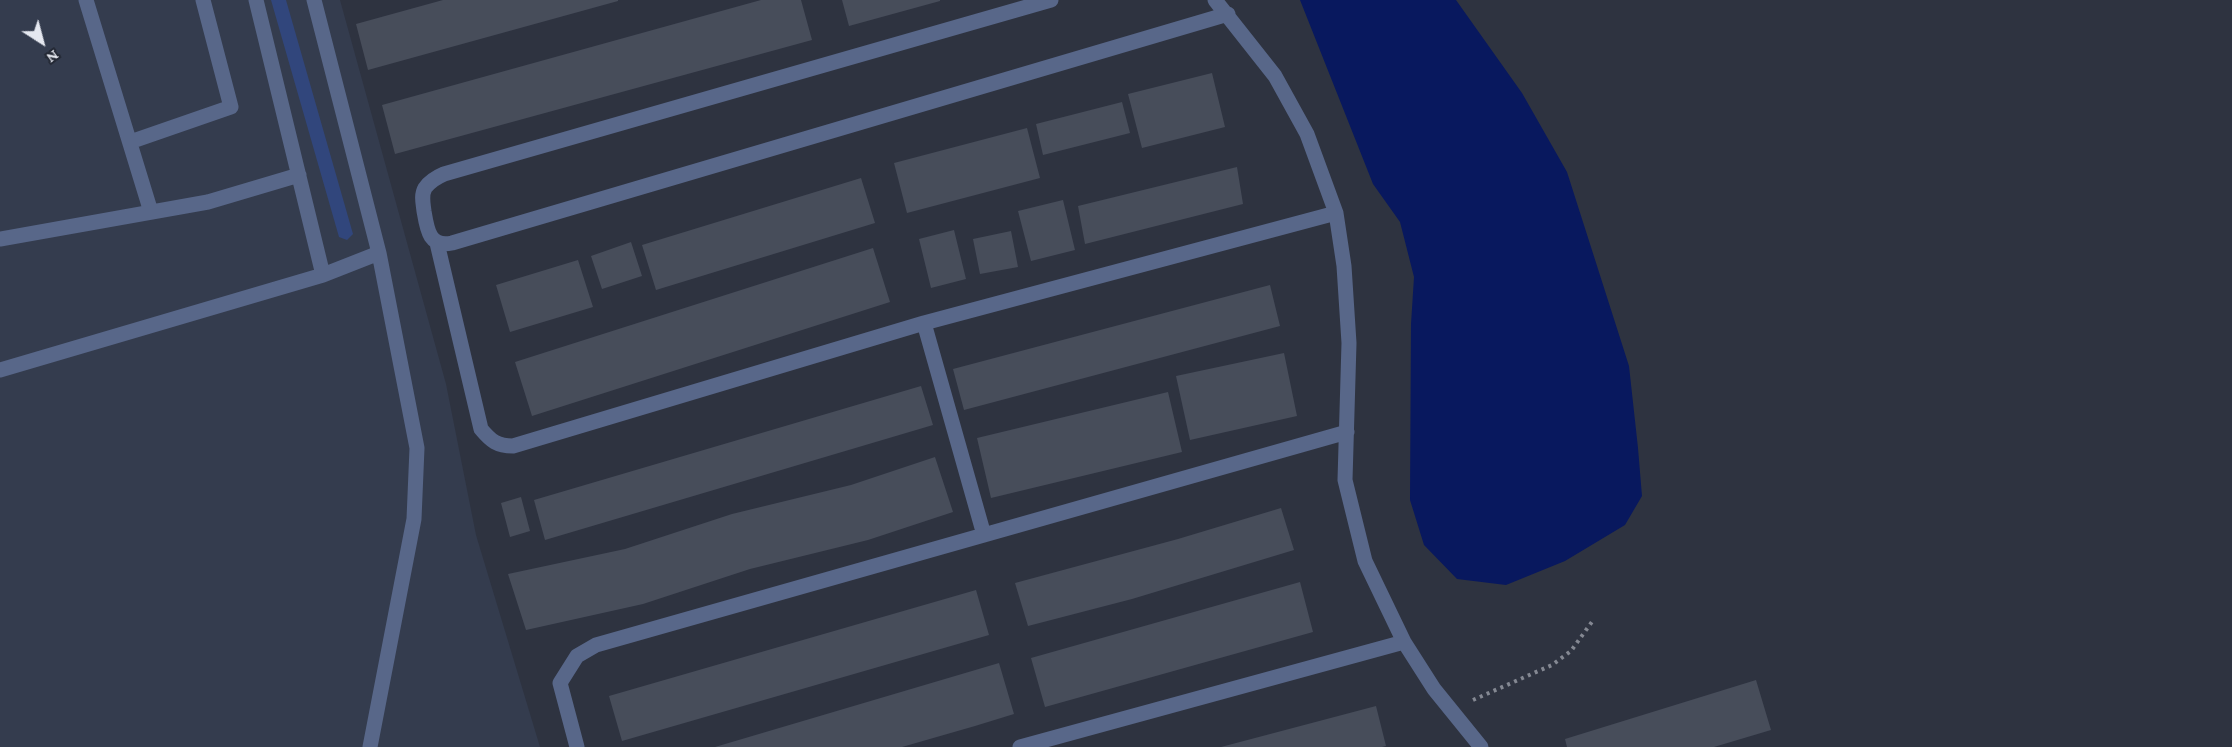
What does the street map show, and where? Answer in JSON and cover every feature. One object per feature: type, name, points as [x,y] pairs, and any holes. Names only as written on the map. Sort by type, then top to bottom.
[{"type":"street","points":[[86,0],[151,212]]},
{"type":"street","points":[[130,142],[231,107],[203,0]]},
{"type":"street","points":[[256,0],[323,275]]},
{"type":"street","points":[[314,0],[379,253],[417,448],[414,519],[370,747]]},
{"type":"street","points":[[1051,0],[444,174],[432,180],[423,195],[427,230],[437,243],[481,429],[491,441],[501,446],[513,446],[924,323],[1336,213]]},
{"type":"street","points":[[1215,0],[1275,76],[1306,134],[1336,213],[1344,266],[1349,343],[1345,480],[1352,517],[1365,561],[1378,593],[1404,642],[1450,711],[1481,747]]},
{"type":"street","points":[[437,243],[452,243],[1228,14]]},
{"type":"street","points":[[0,239],[208,202],[299,175]]},
{"type":"street","points":[[0,370],[323,275],[379,253]]},
{"type":"street","points":[[924,323],[984,535]]},
{"type":"street","points":[[577,747],[560,683],[577,656],[596,645],[1347,432]]},
{"type":"street","points":[[1020,747],[1041,744],[1404,642]]},
{"type":"path","points":[[1450,711],[1552,665],[1571,651],[1593,619]]},
{"type":"shaded area","points":[[0,0],[340,0],[446,384],[476,535],[540,747],[0,747]]},
{"type":"shaded area","points":[[271,0],[286,0],[353,234],[347,240],[339,237]]},
{"type":"shaded area","points":[[1300,0],[1456,0],[1522,93],[1567,172],[1629,366],[1642,496],[1625,525],[1565,561],[1506,585],[1457,579],[1424,545],[1410,500],[1411,324],[1414,277],[1400,222],[1373,184]]},
{"type":"building","points":[[443,0],[618,1],[368,70],[356,24]]},
{"type":"building","points":[[761,0],[801,0],[812,40],[395,154],[382,105]]},
{"type":"building","points":[[842,0],[940,0],[940,1],[849,26]]},
{"type":"building","points":[[1212,73],[1225,127],[1142,148],[1128,94]]},
{"type":"building","points":[[1122,102],[1130,133],[1043,155],[1036,124]]},
{"type":"building","points":[[1027,128],[1040,178],[907,213],[894,163]]},
{"type":"building","points":[[1237,167],[1243,204],[1085,244],[1078,206]]},
{"type":"building","points":[[861,178],[875,223],[656,290],[642,245]]},
{"type":"building","points":[[1063,200],[1075,250],[1031,261],[1018,211]]},
{"type":"building","points":[[954,230],[966,279],[931,288],[919,239]]},
{"type":"building","points":[[1011,231],[1018,267],[980,274],[973,239]]},
{"type":"building","points":[[631,242],[642,276],[602,289],[591,256]]},
{"type":"building","points":[[873,248],[890,302],[532,416],[515,362]]},
{"type":"building","points":[[578,260],[593,307],[510,332],[496,285]]},
{"type":"building","points":[[1270,285],[1280,326],[964,410],[953,369]]},
{"type":"building","points":[[1284,353],[1297,416],[1190,440],[1176,376]]},
{"type":"building","points":[[921,386],[933,425],[545,540],[534,500]]},
{"type":"building","points":[[1168,392],[1182,452],[991,498],[977,438]]},
{"type":"building","points":[[935,457],[953,512],[868,540],[750,569],[643,604],[526,630],[508,574],[625,549],[732,514],[851,485]]},
{"type":"building","points":[[521,497],[530,531],[510,537],[501,503]]},
{"type":"building","points":[[1281,508],[1294,550],[1132,599],[1028,626],[1015,583],[1178,539]]},
{"type":"building","points":[[1300,582],[1313,632],[1045,707],[1031,658]]},
{"type":"building","points":[[976,590],[989,635],[622,741],[609,696]]},
{"type":"building","points":[[999,663],[1014,714],[975,726],[902,747],[715,747]]},
{"type":"building","points":[[1756,680],[1771,730],[1714,747],[1567,747],[1565,739]]},
{"type":"building","points":[[1376,706],[1386,746],[1221,747]]}]
